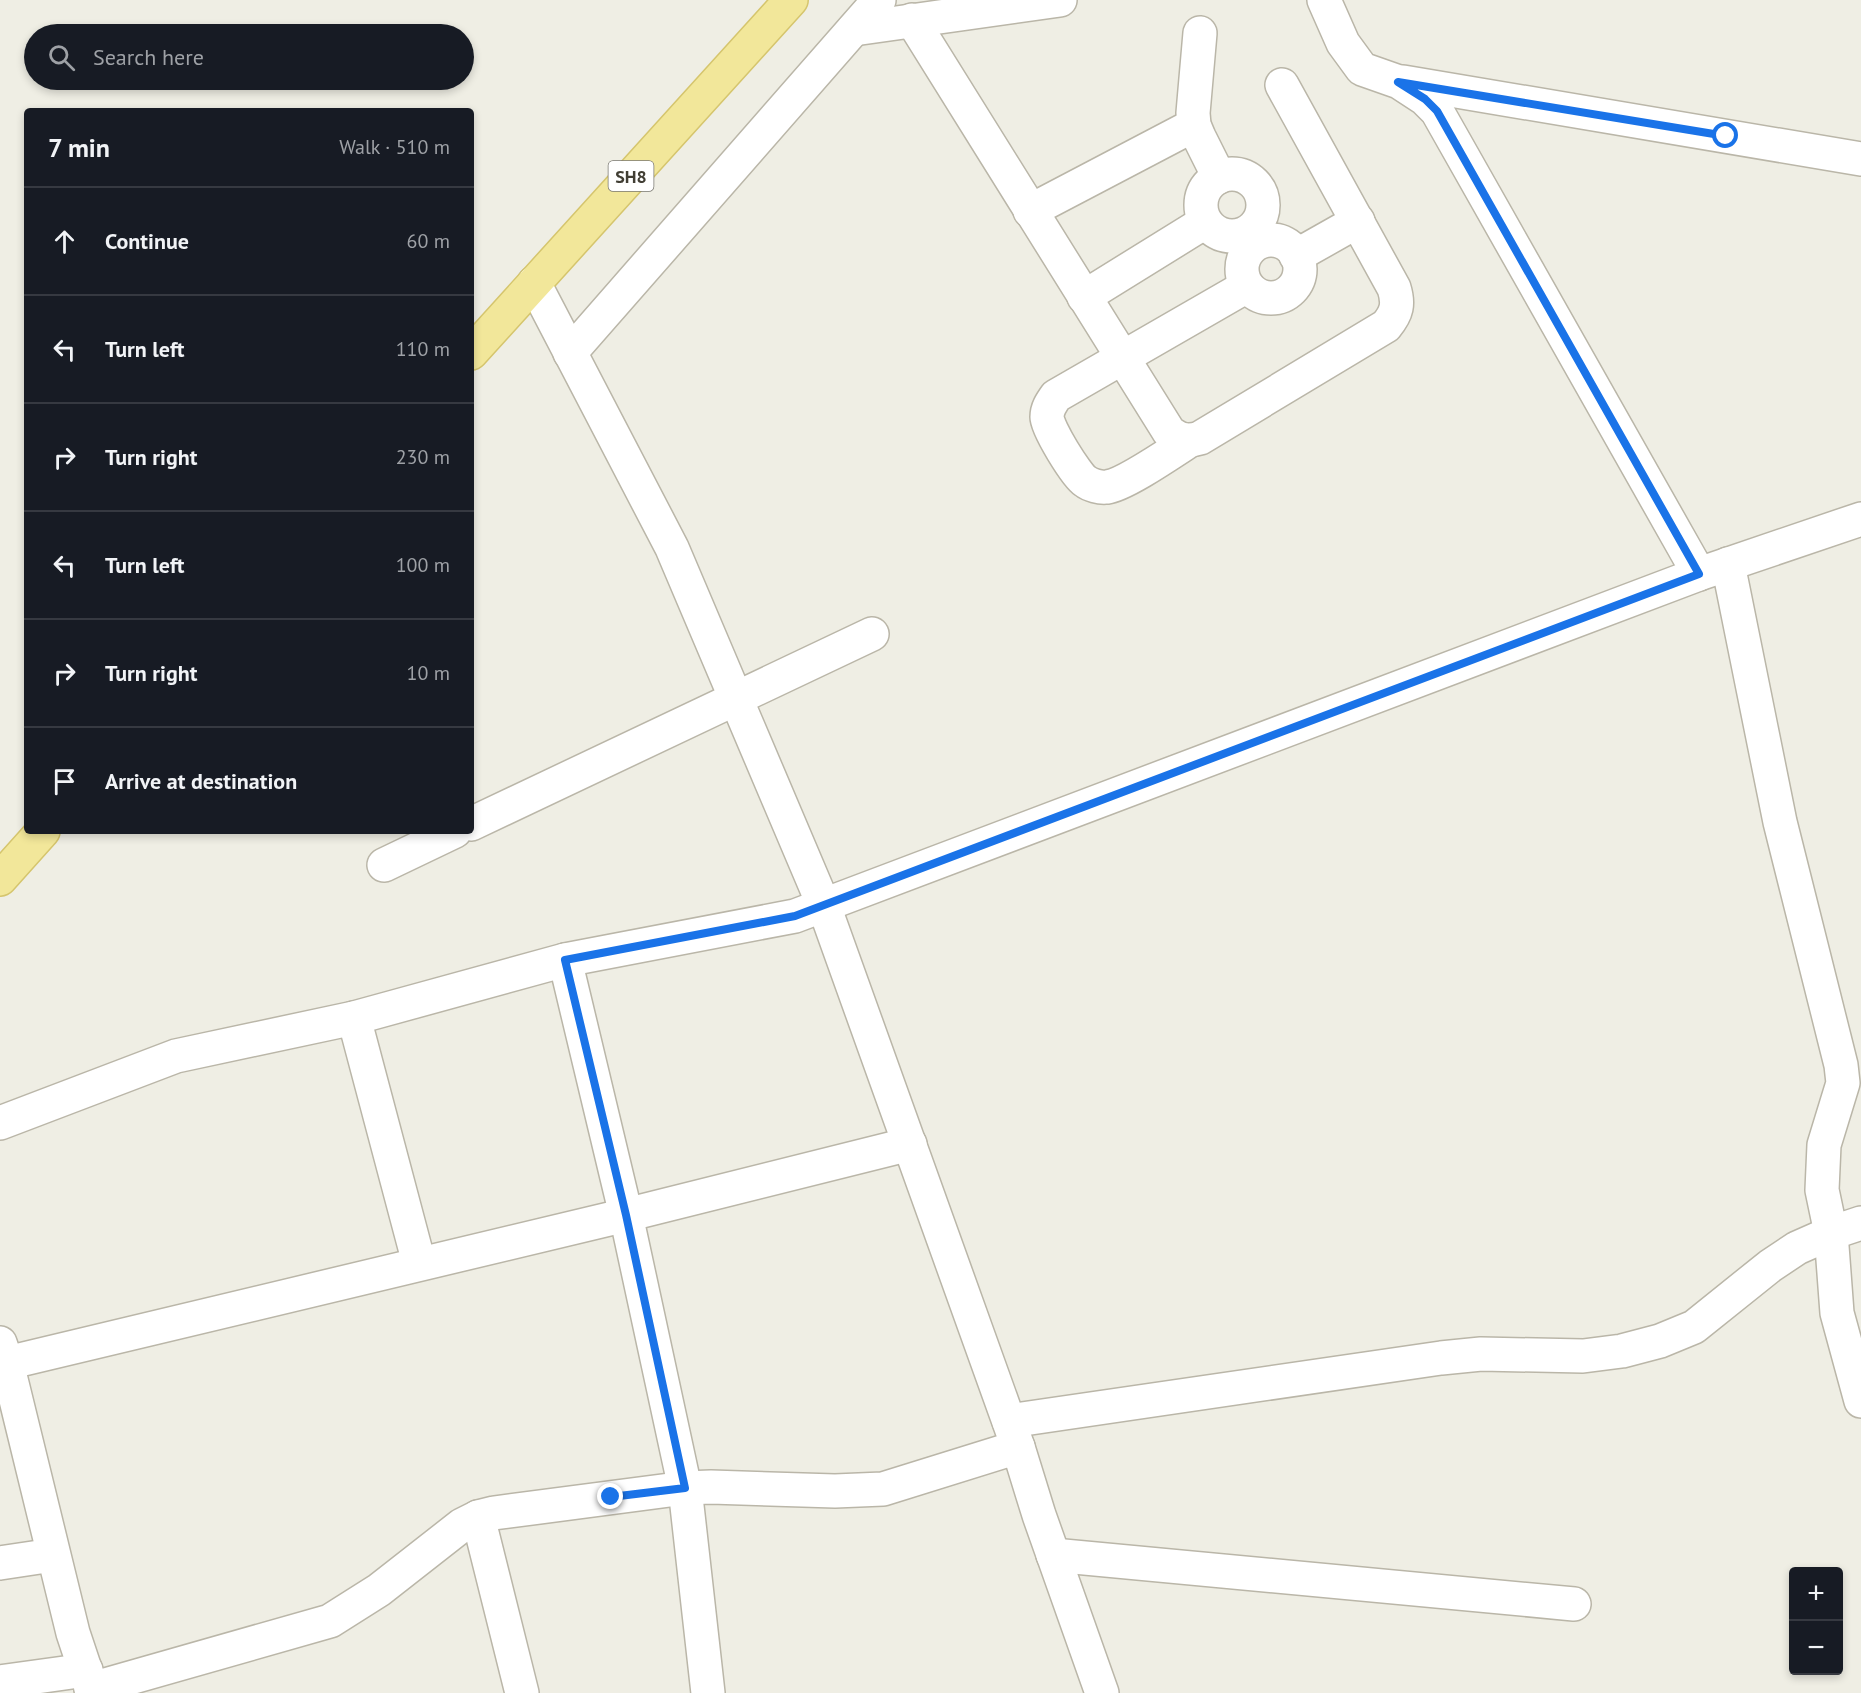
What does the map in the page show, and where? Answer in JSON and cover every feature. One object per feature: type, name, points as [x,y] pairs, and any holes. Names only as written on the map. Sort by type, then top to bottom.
[{"type":"main road","name":"SH8","points":[[474,350],[791,0]]},
{"type":"main road","points":[[0,879],[40,834]]},
{"type":"street","points":[[570,353],[879,0]]},
{"type":"street","points":[[854,28],[1060,0]]},
{"type":"street","points":[[1324,0],[1342,43],[1362,69],[1398,82],[1861,159]]},
{"type":"street","points":[[912,20],[1169,432],[1189,441]]},
{"type":"street","points":[[1200,33],[1194,125],[1219,177]]},
{"type":"street","points":[[1398,82],[1425,99],[1437,111],[1713,569],[1841,1065],[1843,1083],[1824,1145],[1822,1190],[1846,1228],[1837,1313],[1861,1401]]},
{"type":"street","points":[[1282,85],[1358,221],[1394,288],[1398,301],[1395,316],[1386,326],[1200,438],[1189,441],[1120,482],[1106,487],[1083,480],[1050,432],[1047,419],[1048,408],[1056,396],[1247,286],[1243,277],[1244,257],[1257,243],[1265,240],[1284,243],[1296,256],[1358,221]]},
{"type":"street","points":[[1030,211],[1194,125]]},
{"type":"street","points":[[1228,174],[1238,175],[1255,185],[1260,193],[1262,213],[1251,229],[1232,236],[1222,235],[1205,222],[1201,202],[1204,192],[1210,183],[1219,177],[1228,174]]},
{"type":"street","points":[[1084,297],[1205,222]]},
{"type":"street","points":[[534,283],[672,548],[824,906],[1013,1434],[1102,1693]]},
{"type":"street","points":[[0,1123],[176,1056],[354,1018],[565,960],[795,916],[1713,569],[1861,519]]},
{"type":"street","points":[[474,823],[872,634]]},
{"type":"street","points":[[384,865],[449,834]]},
{"type":"street","points":[[565,960],[626,1215],[685,1488],[708,1693]]},
{"type":"street","points":[[354,1018],[419,1263]]},
{"type":"street","points":[[90,1684],[73,1633],[3,1353],[419,1263],[626,1215],[910,1144]]},
{"type":"street","points":[[0,1682],[90,1684],[330,1621],[379,1590],[445,1537],[478,1517],[494,1512],[685,1488],[835,1491],[883,1489],[1013,1434],[1442,1358],[1481,1354],[1583,1356],[1622,1351],[1660,1341],[1694,1327],[1770,1266],[1797,1248],[1846,1228]]},
{"type":"street","points":[[478,1517],[522,1693]]},
{"type":"street","points":[[0,1563],[53,1555]]},
{"type":"street","points":[[1053,1555],[1574,1604]]},
{"type":"route","points":[[611,1497],[685,1488],[626,1215],[565,960],[795,916],[1699,574],[1437,111],[1413,90],[1398,82],[1726,136]]}]
